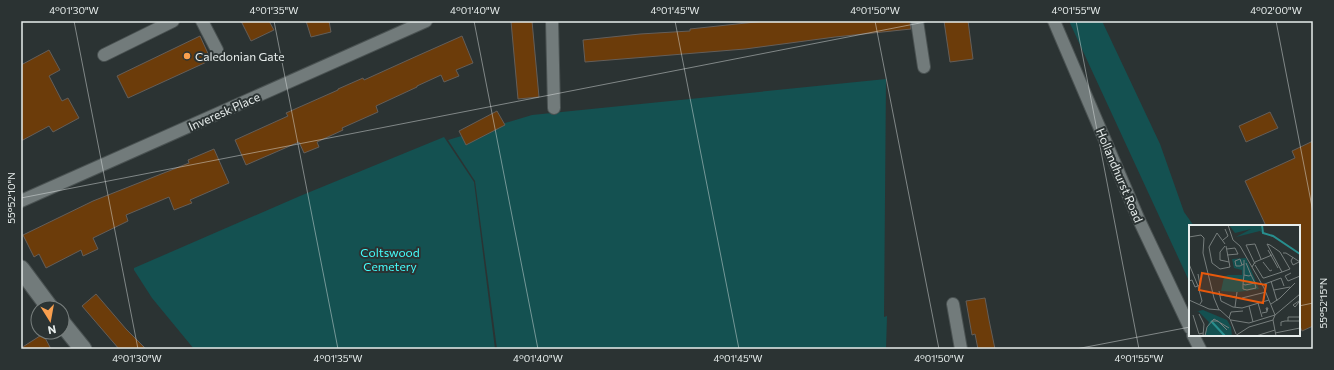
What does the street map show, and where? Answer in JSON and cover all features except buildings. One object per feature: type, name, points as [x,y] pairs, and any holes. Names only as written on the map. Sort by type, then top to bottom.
[{"type":"main road","points":[[21,269],[44,300]]},
{"type":"main road","points":[[70,333],[83,349]]},
{"type":"street","points":[[104,55],[173,21]]},
{"type":"street","points":[[202,21],[217,50]]},
{"type":"street","name":"Inveresk Place","points":[[21,201],[426,21]]},
{"type":"street","points":[[552,21],[554,108]]},
{"type":"street","points":[[916,21],[924,68]]},
{"type":"street","name":"Hollandhurst Road","points":[[1054,21],[1139,220],[1189,326]]},
{"type":"street","points":[[953,304],[961,349]]},
{"type":"street","points":[[1194,336],[1200,349]]},
{"type":"green space","points":[[1069,21],[1102,21],[1160,144],[1184,212],[1193,225],[1189,225],[1189,281]]},
{"type":"green space","points":[[886,79],[884,317],[887,316],[886,349],[497,349],[475,181],[448,140],[532,115]]},
{"type":"green space","name":"Coltswood Cemetery","points":[[444,137],[474,182],[495,349],[194,349],[152,298],[134,270],[134,268],[300,196]]},
{"type":"place","name":"Caledonian Gate","points":[[187,56]]}]
